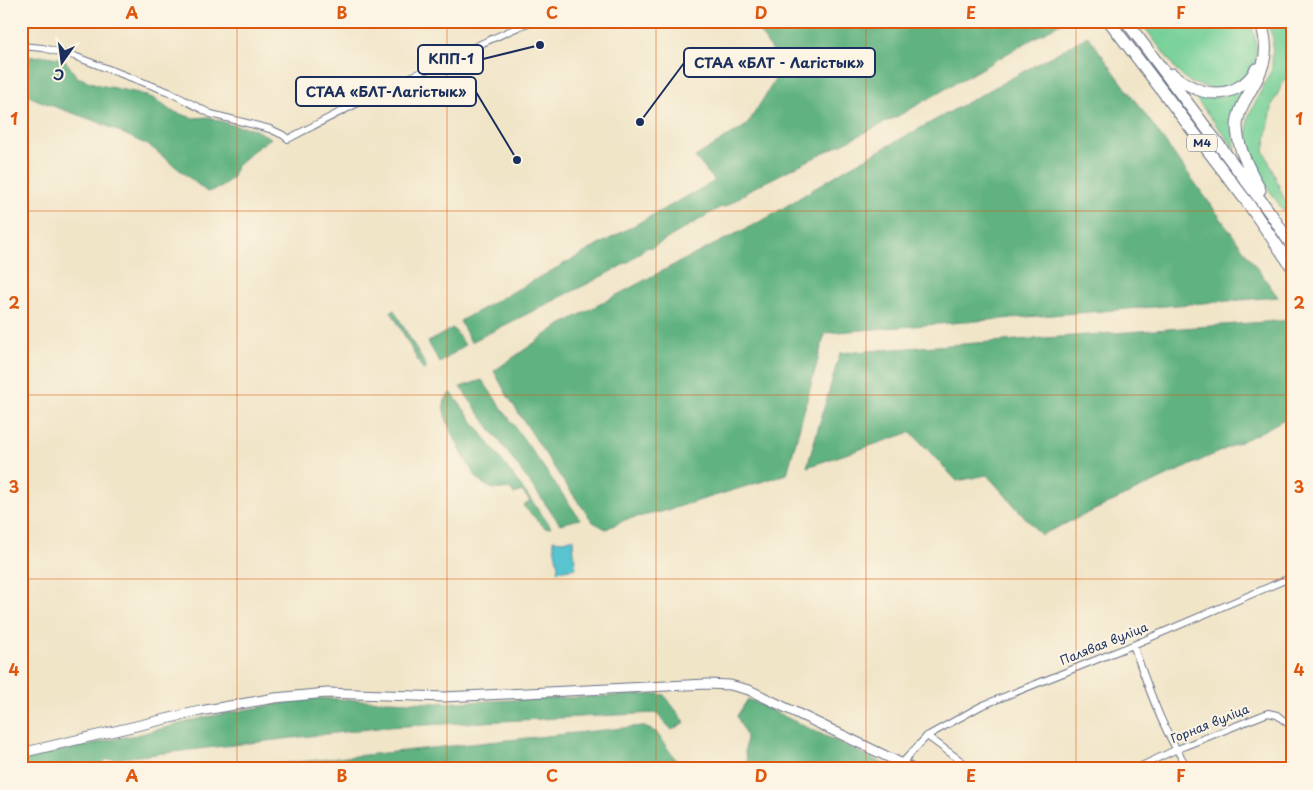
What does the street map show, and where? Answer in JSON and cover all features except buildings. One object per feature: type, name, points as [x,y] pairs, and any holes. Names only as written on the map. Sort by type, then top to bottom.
[{"type":"highway","name":"М4","points":[[1109,21],[1247,202],[1292,266]]},
{"type":"highway","name":"М4","points":[[1126,21],[1272,214],[1292,246]]},
{"type":"highway","points":[[1156,61],[1183,83],[1195,89],[1218,94],[1230,91],[1247,81],[1259,61],[1259,46],[1253,21]]},
{"type":"highway","points":[[1260,21],[1266,40],[1265,60],[1258,79],[1239,114],[1237,124],[1241,151],[1272,214]]},
{"type":"street","points":[[21,46],[43,48],[74,56],[169,92],[211,114],[270,129],[288,139],[406,79],[532,21]]},
{"type":"street","name":"Палявая вуліца","points":[[902,763],[927,736],[981,706],[1133,646],[1292,577]]},
{"type":"street","points":[[1133,646],[1157,712],[1175,750],[1189,769]]},
{"type":"street","points":[[21,753],[208,710],[275,698],[327,693],[444,698],[707,684],[730,685],[748,690],[913,769]]},
{"type":"street","name":"Горная вуліца","points":[[1135,769],[1175,750],[1268,713],[1277,714],[1292,727]]},
{"type":"street","points":[[927,736],[972,769]]},
{"type":"green space","points":[[752,21],[1064,21],[900,115],[753,188],[727,206],[719,208],[653,247],[645,248],[630,261],[471,342],[460,321],[715,181],[695,157],[747,125],[783,67]]},
{"type":"green space","points":[[1140,21],[1248,21],[1256,42],[1254,66],[1246,78],[1221,91],[1191,83],[1178,72]]},
{"type":"green space","points":[[1266,21],[1292,21],[1292,65],[1273,103],[1264,150],[1285,201],[1292,211],[1292,224],[1250,157],[1247,141],[1248,117],[1272,69],[1273,38]]},
{"type":"green space","points":[[1088,36],[1278,297],[825,333],[787,474],[661,512],[627,519],[606,529],[593,522],[561,478],[507,395],[494,371],[557,327],[767,218],[846,169]]},
{"type":"green space","points":[[47,56],[64,59],[77,77],[99,85],[139,93],[155,99],[171,111],[193,118],[209,117],[232,125],[251,128],[271,138],[236,166],[233,177],[220,188],[207,192],[150,146],[98,122],[21,93],[21,57]]},
{"type":"green space","points":[[1253,78],[1233,131],[1236,150],[1193,95],[1219,97]]},
{"type":"green space","points":[[394,310],[427,368],[423,370],[391,311]]},
{"type":"green space","points":[[1292,320],[1292,415],[1255,435],[1041,535],[987,475],[957,481],[911,432],[807,467],[840,353]]},
{"type":"green space","points":[[453,328],[465,345],[440,363],[428,342]]},
{"type":"green space","points":[[482,380],[580,519],[560,524],[460,387]]},
{"type":"green space","points":[[451,392],[551,527],[545,528],[523,506],[530,501],[522,491],[514,494],[508,488],[491,488],[477,478],[460,448],[446,417],[444,402]]},
{"type":"green space","points":[[664,695],[685,722],[672,730],[656,713],[386,727],[106,760],[99,766],[84,768],[21,769],[21,759],[137,735],[206,717],[311,698],[438,703]]},
{"type":"green space","points":[[748,699],[894,769],[745,769],[747,759],[745,753],[746,736],[737,716]]},
{"type":"green space","points":[[642,726],[656,732],[678,763],[678,769],[212,769],[270,765]]},
{"type":"water","points":[[574,538],[576,568],[557,571],[558,566],[553,540],[564,541]]},
{"type":"place","name":"КПП-1","points":[[540,45]]},
{"type":"place","name":"СТАА «БЛТ - Лагістык»","points":[[640,122]]},
{"type":"place","name":"СТАА «БЛТ-Лагістык»","points":[[517,160]]}]
